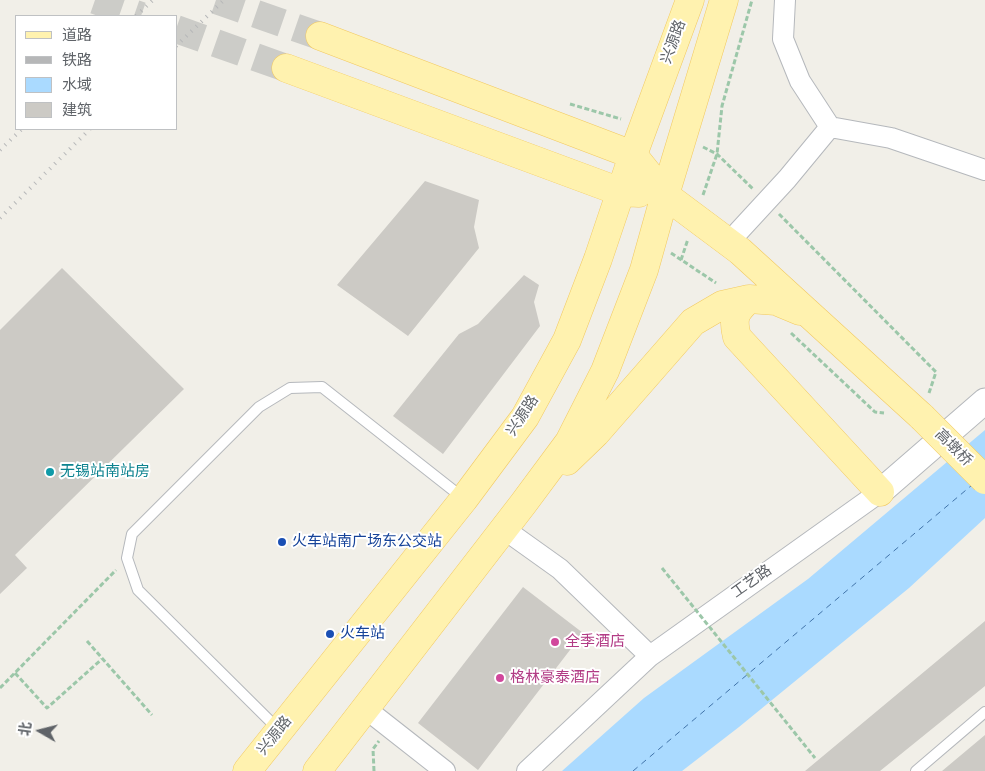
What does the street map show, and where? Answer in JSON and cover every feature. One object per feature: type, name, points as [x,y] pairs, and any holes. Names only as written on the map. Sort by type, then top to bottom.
[{"type":"main road","name":"兴源路","points":[[247,771],[464,499],[525,417],[567,340],[598,259],[633,155],[690,0]]},
{"type":"main road","points":[[317,771],[569,442],[605,372],[644,270],[724,0]]},
{"type":"main road","points":[[320,36],[633,155]]},
{"type":"main road","points":[[286,68],[621,192],[665,195]]},
{"type":"main road","name":"高墩桥","points":[[633,155],[665,195],[728,243],[814,317],[922,417],[985,480]]},
{"type":"main road","points":[[523,504],[596,433],[693,322],[722,305],[748,299],[776,301],[814,317]]},
{"type":"main road","points":[[748,299],[737,310],[734,324],[737,336],[880,492]]},
{"type":"street","points":[[785,0],[782,39],[800,81],[830,126],[891,138],[985,170]]},
{"type":"street","points":[[728,243],[787,179],[830,126]]},
{"type":"street","name":"工艺路","points":[[527,771],[650,656],[880,492],[985,401]]},
{"type":"street","points":[[504,529],[560,569],[650,656]]},
{"type":"street","points":[[366,709],[446,771]]},
{"type":"lane","points":[[279,730],[138,590],[127,558],[132,534],[259,407],[290,388],[322,387],[464,499]]},
{"type":"lane","points":[[916,771],[985,712]]},
{"type":"path","points":[[717,154],[722,106],[752,0]]},
{"type":"path","points":[[0,688],[127,558]]},
{"type":"path","points":[[662,568],[815,758]]},
{"type":"path","points":[[87,641],[152,714]]},
{"type":"path","points":[[15,673],[47,708],[102,658]]},
{"type":"path","points":[[374,771],[373,749],[389,728]]},
{"type":"water","points":[[985,430],[985,518],[909,588],[739,727],[682,771],[562,771],[644,698],[808,579]]},
{"type":"building","points":[[425,181],[479,200],[474,227],[479,248],[408,336],[337,285]]},
{"type":"building","name":"无锡站南站房","points":[[62,268],[184,389],[15,555],[27,568],[0,594],[0,330]]},
{"type":"building","points":[[524,275],[539,285],[534,302],[540,326],[443,454],[393,416],[459,334],[478,324]]},
{"type":"building","name":"格林豪泰酒店","points":[[523,587],[583,633],[478,770],[418,723]]},
{"type":"building","points":[[985,621],[985,686],[880,771],[805,771]]},
{"type":"building","points":[[985,735],[985,771],[942,771]]},
{"type":"ferry route","points":[[633,771],[972,485]]},
{"type":"tunnel","points":[[95,0],[138,15]]},
{"type":"tunnel","points":[[216,0],[320,36]]},
{"type":"tunnel","points":[[178,30],[286,68]]},
{"type":"railway","points":[[137,15],[153,0]]},
{"type":"railway","points":[[178,44],[224,0]]},
{"type":"railway","points":[[0,150],[21,130]]},
{"type":"railway","points":[[0,218],[89,130]]},
{"type":"place","name":"无锡站南站房","points":[[50,472]]},
{"type":"place","name":"火车站南广场东公交站","points":[[282,542]]},
{"type":"place","name":"火车站","points":[[330,634]]},
{"type":"place","name":"全季酒店","points":[[555,642]]},
{"type":"place","name":"格林豪泰酒店","points":[[500,678]]}]
